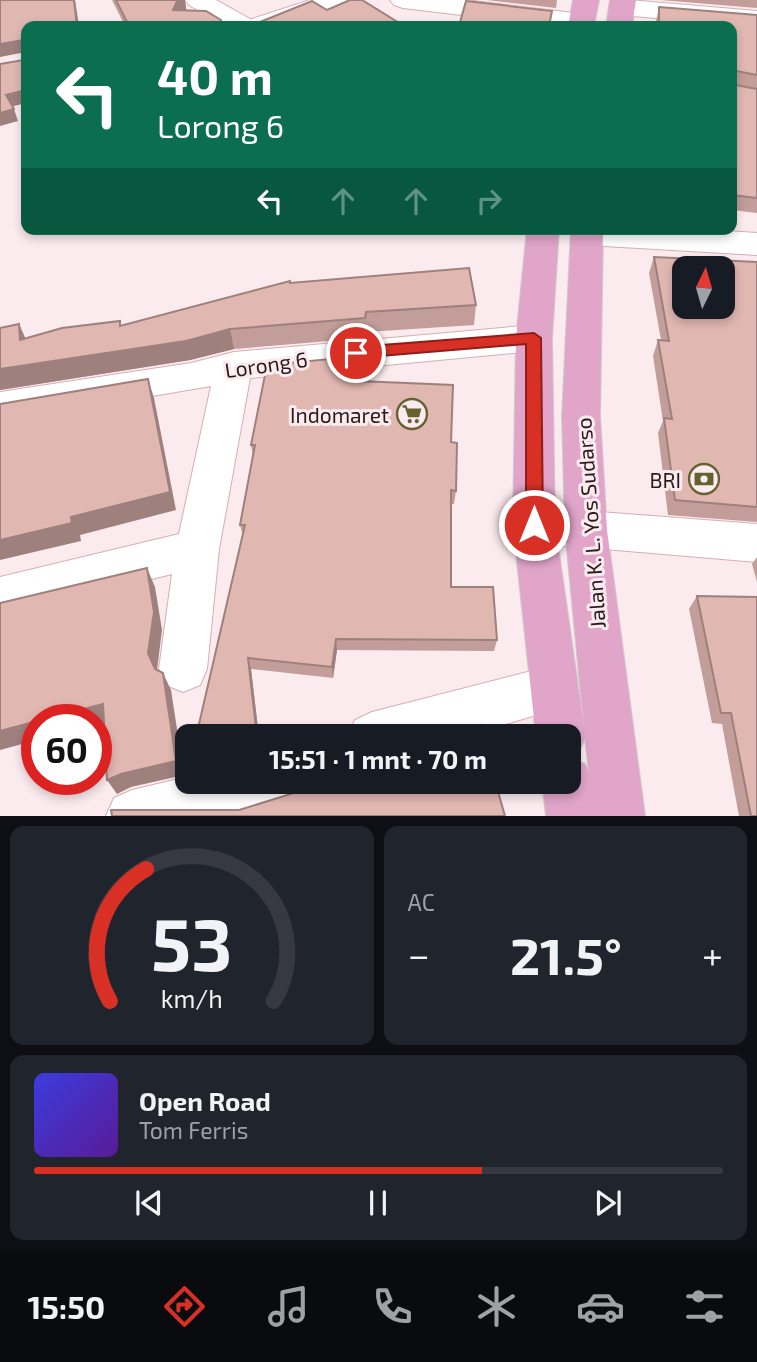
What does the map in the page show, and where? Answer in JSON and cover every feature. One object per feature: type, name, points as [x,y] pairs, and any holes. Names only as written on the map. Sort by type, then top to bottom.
[{"type":"main road","points":[[543,235],[534,338],[534,525],[559,724]]},
{"type":"main road","name":"Jalan K. L. Yos Sudarso","points":[[587,235],[581,416],[586,530],[619,816]]},
{"type":"main road","points":[[569,794],[572,816]]},
{"type":"street","points":[[198,0],[233,21]]},
{"type":"street","points":[[273,21],[335,0]]},
{"type":"street","points":[[403,0],[583,16]]},
{"type":"street","points":[[622,11],[757,19]]},
{"type":"street","points":[[630,235],[757,244]]},
{"type":"street","name":"Lorong 6","points":[[0,407],[191,377],[234,366],[534,338]]},
{"type":"street","points":[[183,669],[197,549],[234,366]]},
{"type":"street","points":[[534,525],[757,543]]},
{"type":"street","points":[[0,597],[197,549]]},
{"type":"street","points":[[421,724],[555,688]]},
{"type":"street","points":[[132,816],[226,794]]},
{"type":"building","points":[[0,0],[74,0],[76,21],[21,21],[21,40],[0,44]]},
{"type":"building","points":[[116,0],[180,0],[173,10],[206,11],[221,20],[220,21],[126,21]]},
{"type":"building","points":[[350,0],[362,0],[396,21],[262,21],[312,1],[327,10]]},
{"type":"building","points":[[466,1],[552,11],[550,21],[460,21]]},
{"type":"building","points":[[659,7],[757,15],[757,75],[737,71],[737,21],[659,21]]},
{"type":"building","points":[[21,60],[21,91],[6,95],[14,109],[0,113],[0,64]]},
{"type":"building","points":[[737,85],[757,89],[757,198],[737,196]]},
{"type":"building","points":[[654,257],[672,258],[672,319],[735,319],[735,261],[757,262],[757,507],[675,500],[664,418],[672,419],[658,340],[669,341]]},
{"type":"building","points":[[469,268],[476,305],[366,312],[365,318],[230,329],[186,341],[0,369],[0,328],[19,324],[20,340],[62,328],[120,321],[120,326],[290,281]]},
{"type":"building","points":[[362,356],[359,381],[453,385],[451,442],[457,443],[456,491],[451,490],[451,587],[493,587],[497,640],[336,639],[332,667],[248,658],[256,724],[199,724],[245,525],[240,525],[255,445],[251,445],[267,365]]},
{"type":"building","points":[[148,379],[170,492],[71,517],[72,523],[0,540],[0,404]]},
{"type":"building","points":[[147,568],[154,612],[148,653],[155,669],[163,673],[175,761],[112,778],[112,704],[21,704],[21,725],[0,731],[0,603]]},
{"type":"building","points":[[697,596],[757,597],[757,816],[751,816],[731,713],[721,713]]},
{"type":"building","points":[[291,794],[499,794],[505,816],[112,816],[111,810],[239,810]]},
{"type":"place","name":"Indomaret","points":[[412,414]]},
{"type":"place","name":"BRI","points":[[704,479]]},
{"type":"route","points":[[356,353],[534,338],[534,525]]}]
